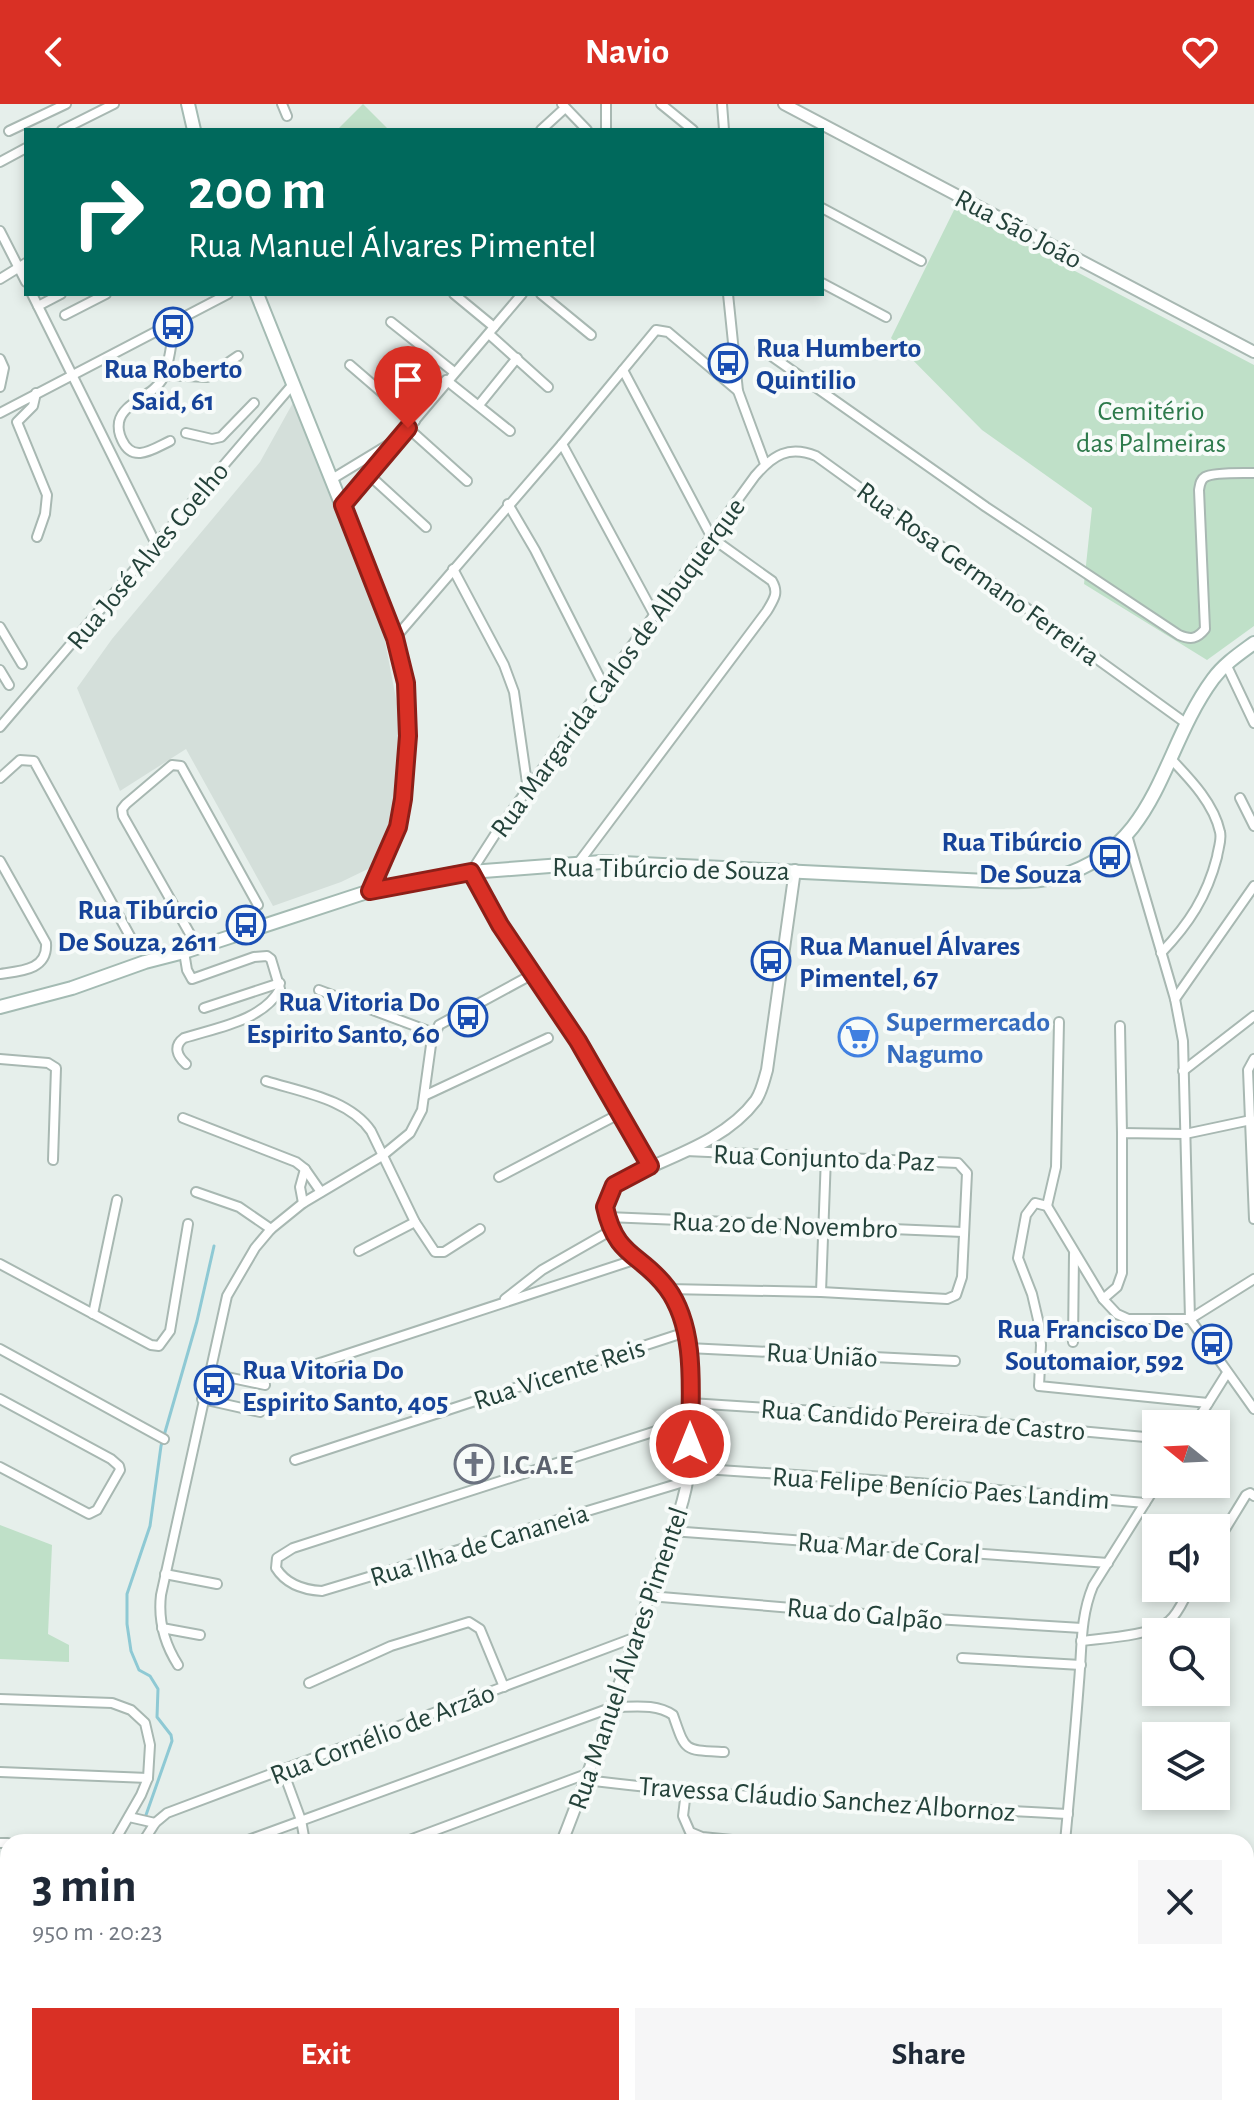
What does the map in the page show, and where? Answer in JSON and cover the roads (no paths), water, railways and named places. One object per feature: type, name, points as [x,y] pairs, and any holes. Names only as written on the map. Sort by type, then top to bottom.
[{"type":"main road","points":[[188,104],[194,128]]},
{"type":"main road","points":[[258,296],[395,638],[406,683],[408,736],[403,799],[398,827],[370,891]]},
{"type":"main road","name":"Rua Tibúrcio de Souza","points":[[0,1007],[72,988],[370,891],[471,872],[579,862],[1025,881],[1059,876],[1110,851],[1127,835],[1142,816],[1204,693],[1226,664],[1254,643]]},
{"type":"street","points":[[9,131],[66,104]]},
{"type":"street","points":[[66,128],[114,104]]},
{"type":"street","points":[[282,104],[287,116]]},
{"type":"street","points":[[606,104],[606,128]]},
{"type":"street","points":[[661,104],[691,128]]},
{"type":"street","points":[[722,104],[724,128]]},
{"type":"street","name":"Rua São João","points":[[784,104],[1254,352]]},
{"type":"street","points":[[546,128],[563,106],[585,128]]},
{"type":"street","points":[[0,162],[24,149]]},
{"type":"street","points":[[824,209],[921,261]]},
{"type":"street","points":[[0,231],[22,265],[0,279]]},
{"type":"street","points":[[824,284],[886,317]]},
{"type":"street","points":[[33,296],[156,544]]},
{"type":"street","points":[[38,306],[57,296]]},
{"type":"street","points":[[65,315],[102,296]]},
{"type":"street","points":[[0,413],[224,296]]},
{"type":"street","points":[[456,296],[548,387]]},
{"type":"street","points":[[343,505],[520,296]]},
{"type":"street","points":[[543,296],[591,335]]},
{"type":"street","points":[[728,296],[738,391],[765,464]]},
{"type":"street","points":[[170,441],[140,455],[134,454],[123,444],[118,431],[125,410],[148,395],[164,375],[174,322]]},
{"type":"street","points":[[391,322],[454,372]]},
{"type":"street","points":[[395,638],[656,330],[668,332],[738,391]]},
{"type":"street","points":[[760,348],[1094,581],[1190,639],[1199,636],[1205,629],[1201,482],[1213,475],[1254,473]]},
{"type":"street","points":[[164,375],[207,377],[238,356]]},
{"type":"street","points":[[479,405],[517,358]]},
{"type":"street","points":[[0,359],[4,368],[0,387]]},
{"type":"street","points":[[350,365],[467,481]]},
{"type":"street","points":[[579,862],[775,598],[777,590],[772,581],[712,538],[623,370]]},
{"type":"street","points":[[446,380],[510,431]]},
{"type":"street","name":"Rua José Alves Coelho","points":[[0,727],[294,383]]},
{"type":"street","points":[[36,393],[33,406],[17,422],[47,495],[45,514],[37,537]]},
{"type":"street","points":[[186,433],[212,439],[221,437],[254,403]]},
{"type":"street","points":[[221,437],[236,451]]},
{"type":"street","points":[[332,479],[400,437]]},
{"type":"street","points":[[562,444],[655,616]]},
{"type":"street","name":"Rua Rosa Germano Ferreira","points":[[765,464],[788,451],[816,456],[1187,724]]},
{"type":"street","name":"Rua Margarida Carlos de Albuquerque","points":[[471,872],[765,464]]},
{"type":"street","points":[[368,474],[426,527]]},
{"type":"street","points":[[508,504],[535,550],[604,686]]},
{"type":"street","points":[[453,569],[504,665],[514,692],[528,790]]},
{"type":"street","points":[[0,627],[22,664]]},
{"type":"street","points":[[1226,664],[1254,723]]},
{"type":"street","points":[[0,670],[9,685]]},
{"type":"street","points":[[0,778],[20,760],[34,761],[137,949]]},
{"type":"street","points":[[1161,953],[1203,901],[1221,840],[1210,808],[1172,760]]},
{"type":"street","points":[[198,948],[123,816],[122,809],[172,765],[181,766],[258,905]]},
{"type":"street","points":[[1240,798],[1254,826]]},
{"type":"street","points":[[1127,835],[1175,999],[1183,1041],[1190,1319],[1254,1409]]},
{"type":"street","points":[[0,861],[46,943],[47,951],[37,966],[0,974]]},
{"type":"street","points":[[607,1217],[607,1198],[614,1185],[686,1151],[733,1123],[756,1100],[767,1070],[795,870]]},
{"type":"street","points":[[471,872],[500,925],[578,1041],[650,1166]]},
{"type":"street","points":[[1175,999],[1254,886]]},
{"type":"street","points":[[184,952],[192,979],[261,955],[271,959],[280,983],[275,997],[250,1015],[178,1042],[180,1059],[186,1064]]},
{"type":"street","points":[[178,1665],[168,1646],[159,1609],[202,1399],[227,1296],[255,1248],[271,1229],[303,1203],[382,1156],[410,1133],[418,1122],[426,1095],[434,1033],[445,1020],[533,974]]},
{"type":"street","points":[[204,1008],[280,983]]},
{"type":"street","points":[[319,990],[434,1033]]},
{"type":"street","points":[[1183,1071],[1254,1016]]},
{"type":"street","points":[[1045,1205],[1056,1167],[1059,1022]]},
{"type":"street","points":[[1103,1299],[1117,1287],[1122,1273],[1120,1026]]},
{"type":"street","points":[[426,1095],[548,1038]]},
{"type":"street","points":[[0,1059],[48,1063],[56,1068],[53,1160]]},
{"type":"street","points":[[1251,1062],[1254,1219]]},
{"type":"street","points":[[266,1081],[354,1112],[371,1131],[429,1247],[439,1254],[480,1229]]},
{"type":"street","points":[[499,1177],[619,1114]]},
{"type":"street","points":[[183,1118],[296,1162],[305,1169],[321,1192]]},
{"type":"street","points":[[1122,1133],[1185,1134],[1251,1120]]},
{"type":"street","name":"Rua Conjunto da Paz","points":[[686,1151],[952,1161],[962,1165],[967,1173],[956,1295],[947,1299],[821,1292]]},
{"type":"street","points":[[668,1289],[821,1292],[826,1156]]},
{"type":"street","points":[[303,1203],[300,1187],[305,1169]]},
{"type":"street","points":[[196,1192],[252,1214],[271,1229]]},
{"type":"street","points":[[93,1314],[117,1200]]},
{"type":"street","points":[[1208,1403],[1043,1389],[1038,1384],[1041,1345],[1036,1308],[1018,1258],[1029,1208],[1035,1203],[1045,1205],[1103,1299],[1117,1314],[1128,1319],[1190,1319],[1254,1279]]},
{"type":"street","name":"Rua 20 de Novembro","points":[[607,1217],[963,1232]]},
{"type":"street","name":"Rua Manuel Álvares Pimentel","points":[[565,1834],[613,1707],[689,1468],[690,1403],[686,1332],[668,1289],[651,1270],[619,1244],[607,1217]]},
{"type":"street","points":[[359,1251],[415,1222]]},
{"type":"street","points":[[0,1264],[151,1345],[159,1346],[170,1331],[188,1224]]},
{"type":"street","points":[[501,1302],[542,1270],[612,1230]]},
{"type":"street","points":[[1073,1342],[1074,1251]]},
{"type":"street","points":[[317,1364],[637,1259]]},
{"type":"street","points":[[542,1270],[552,1288]]},
{"type":"street","name":"Rua Vicente Reis","points":[[295,1460],[686,1332]]},
{"type":"street","name":"Rua União","points":[[688,1348],[955,1361]]},
{"type":"street","points":[[0,1349],[164,1439]]},
{"type":"street","points":[[208,1373],[265,1385]]},
{"type":"street","points":[[1204,1410],[1227,1373]]},
{"type":"street","points":[[0,1399],[111,1459],[120,1470],[97,1510],[89,1514],[0,1467]]},
{"type":"street","points":[[202,1399],[260,1412]]},
{"type":"street","name":"Rua Candido Pereira de Castro","points":[[690,1403],[970,1421],[1142,1437]]},
{"type":"street","name":"Rua Ilha de Cananeia","points":[[687,1481],[322,1591],[292,1583],[276,1568],[277,1558],[293,1548],[690,1420]]},
{"type":"street","name":"Rua Felipe Benício Paes Landim","points":[[689,1468],[918,1483],[1145,1503]]},
{"type":"street","points":[[1230,1521],[1246,1495],[1250,1493],[1254,1496]]},
{"type":"street","points":[[1066,1834],[1086,1603],[1148,1498]]},
{"type":"street","name":"Rua Mar de Coral","points":[[671,1531],[1108,1563]]},
{"type":"street","points":[[165,1574],[217,1584]]},
{"type":"street","name":"Rua do Galpão","points":[[649,1596],[1082,1628]]},
{"type":"street","points":[[1081,1641],[1164,1624],[1174,1616],[1182,1602]]},
{"type":"street","points":[[309,1683],[391,1646],[469,1622],[480,1629],[504,1687]]},
{"type":"street","points":[[162,1628],[200,1635]]},
{"type":"street","name":"Rua Cornélio de Arzão","points":[[155,1823],[167,1813],[636,1637]]},
{"type":"street","points":[[962,1658],[1081,1665]]},
{"type":"street","points":[[0,1699],[112,1703],[131,1710],[145,1723],[149,1732],[151,1761],[148,1778],[119,1834]]},
{"type":"street","points":[[264,1834],[613,1707],[666,1710],[673,1715],[678,1736],[685,1745],[699,1751],[724,1752]]},
{"type":"street","points":[[283,1771],[304,1834]]},
{"type":"street","points":[[0,1772],[148,1778]]},
{"type":"street","points":[[427,1834],[588,1777]]},
{"type":"street","name":"Travessa Cláudio Sanchez Albornoz","points":[[588,1777],[686,1791],[1068,1814]]},
{"type":"street","points":[[686,1791],[683,1816],[686,1828],[695,1834]]},
{"type":"street","points":[[129,1817],[155,1823],[148,1834]]},
{"type":"waterway","points":[[146,1815],[172,1741],[157,1717],[158,1689],[150,1676],[139,1670],[131,1651],[127,1594],[150,1526],[161,1446],[197,1321],[214,1246]]},
{"type":"place","name":"Rua Roberto Said, 61","points":[[173,327]]},
{"type":"place","name":"Rua Humberto Quintilio","points":[[728,363]]},
{"type":"place","name":"Rua Tibúrcio De Souza","points":[[1110,857]]},
{"type":"place","name":"Rua Tibúrcio De Souza, 2611","points":[[246,925]]},
{"type":"place","name":"Rua Manuel Álvares Pimentel, 67","points":[[771,961]]},
{"type":"place","name":"Rua Vitoria Do Espirito Santo, 60","points":[[468,1017]]},
{"type":"place","name":"Supermercado Nagumo","points":[[858,1037]]},
{"type":"place","name":"Rua Francisco De Soutomaior, 592","points":[[1212,1344]]},
{"type":"place","name":"Rua Vitoria Do Espirito Santo, 405","points":[[214,1385]]},
{"type":"place","name":"I.C.A.E","points":[[474,1464]]},
{"type":"park label","name":"Cemitério das Palmeiras","points":[[1151,426]]}]
